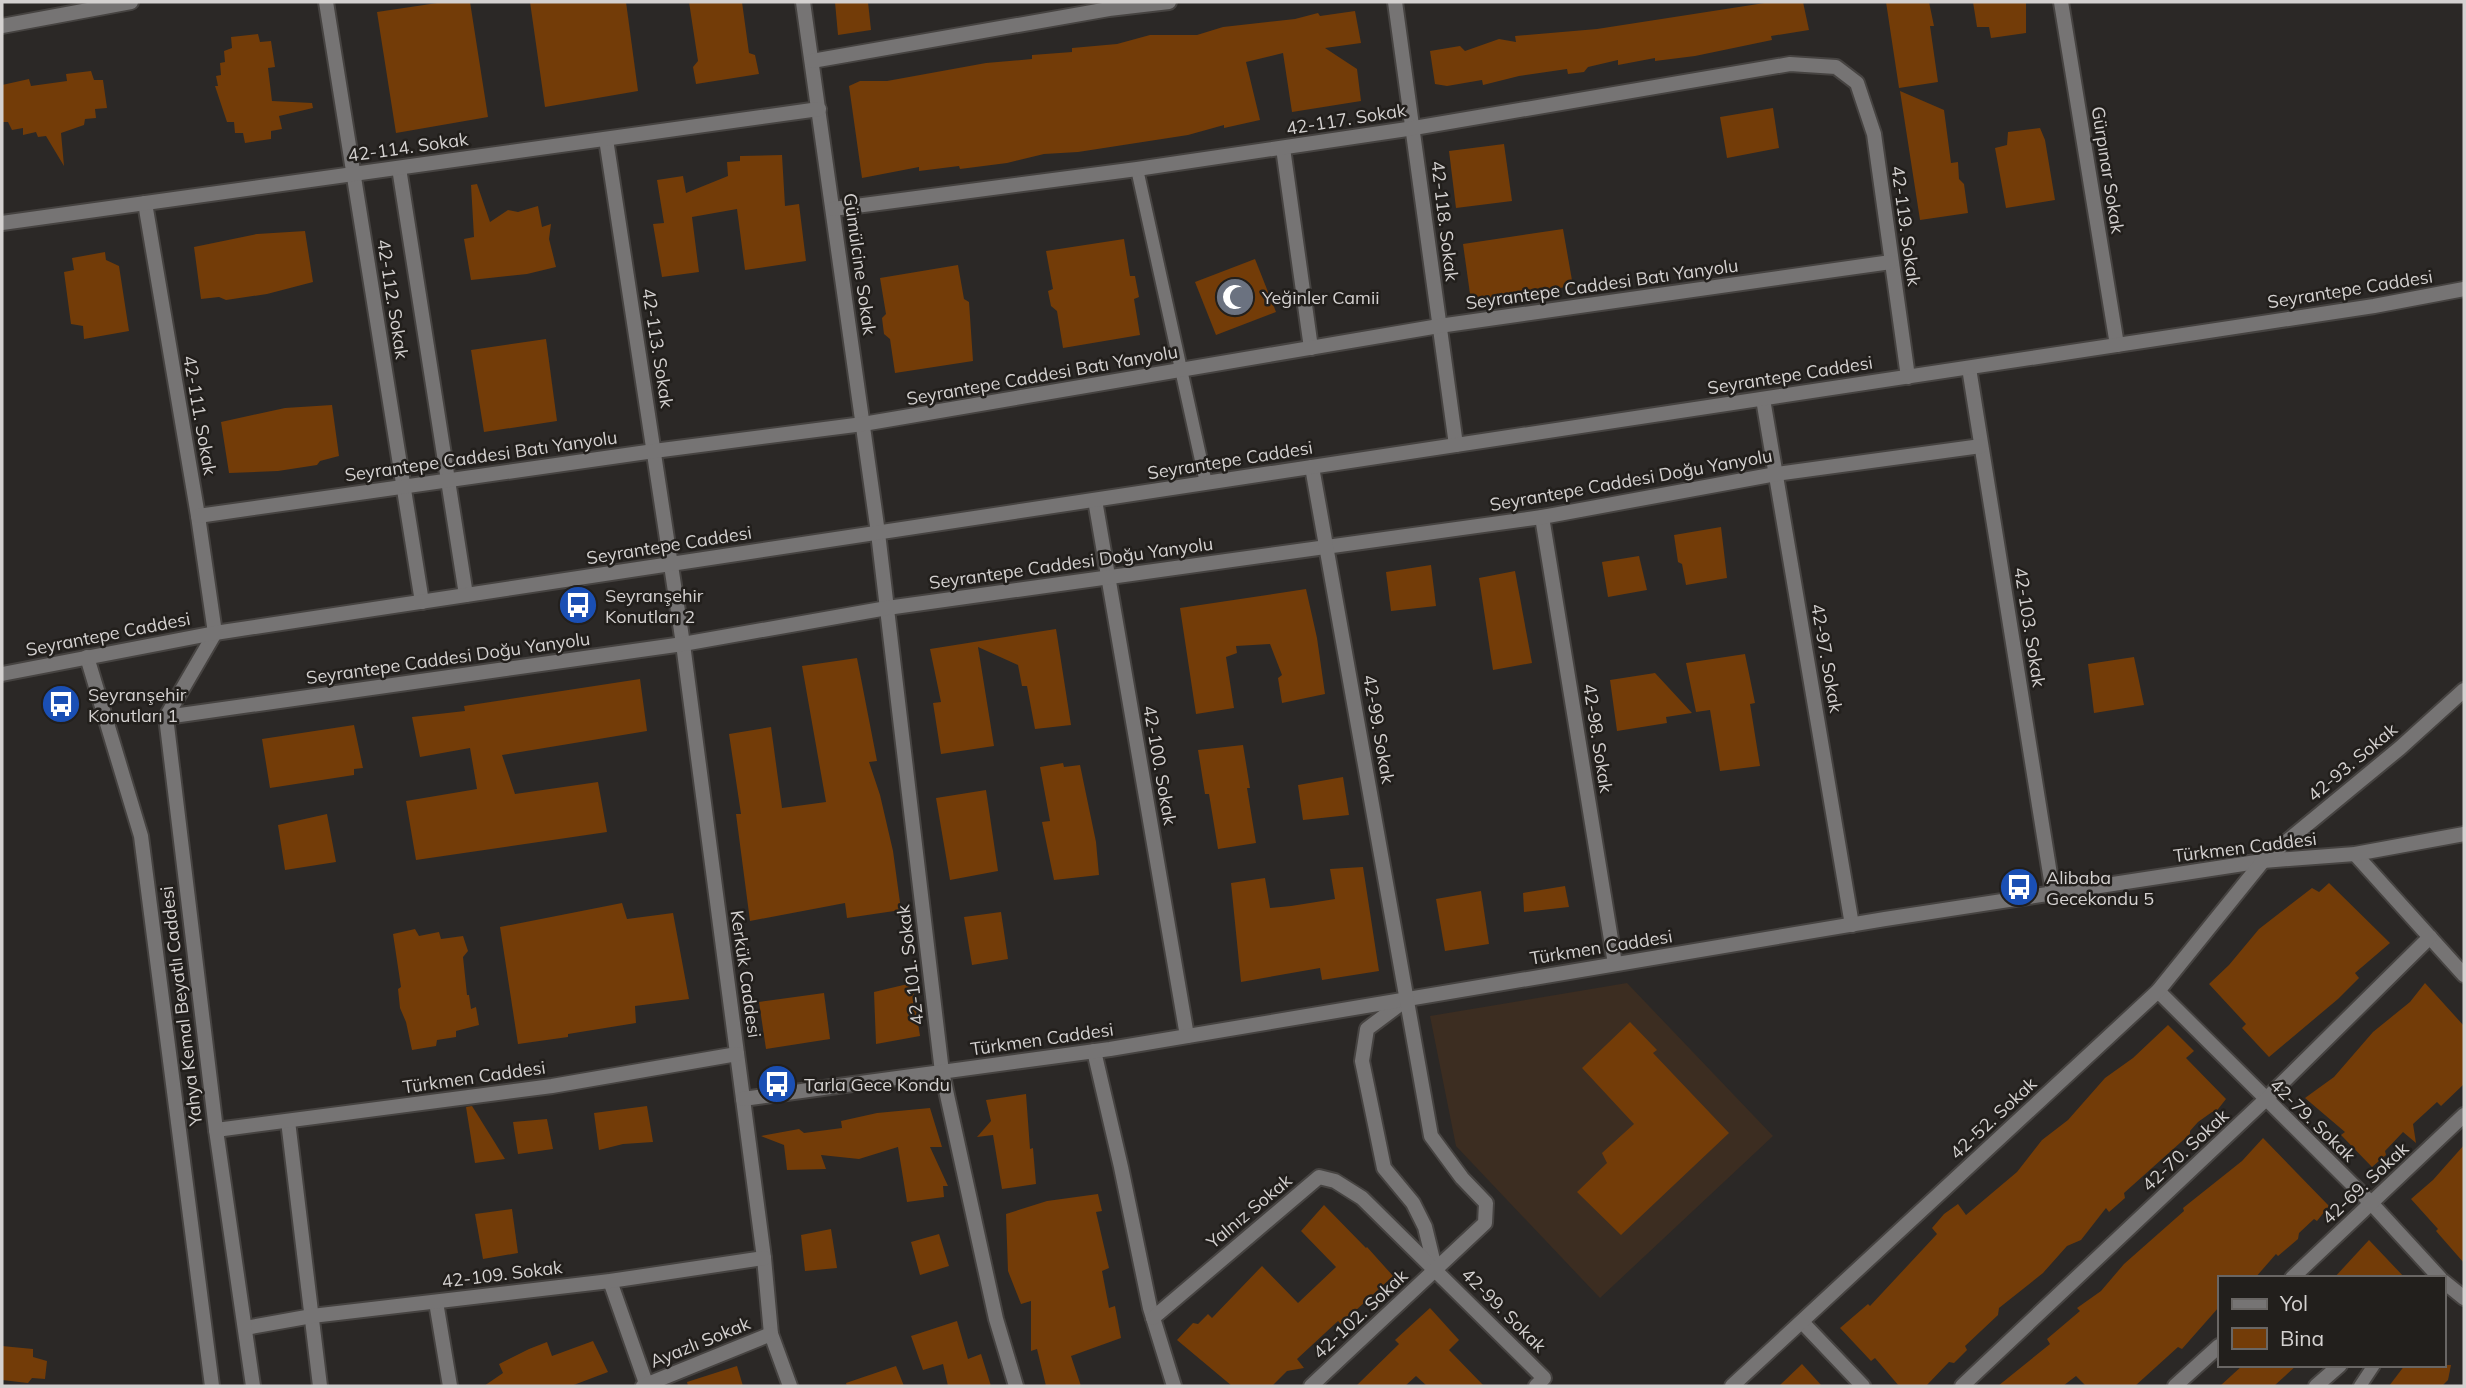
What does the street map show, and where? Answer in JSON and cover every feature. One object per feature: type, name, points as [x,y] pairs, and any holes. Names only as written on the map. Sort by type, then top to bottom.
[{"type":"street","points":[[2,26],[131,2]]},
{"type":"street","name":"42-112. Sokak","points":[[326,2],[422,602]]},
{"type":"street","name":"Gümülcine Sokak","points":[[803,2],[878,533]]},
{"type":"street","points":[[813,61],[1110,5],[1169,2]]},
{"type":"street","name":"42-118. Sokak","points":[[1395,2],[1456,445]]},
{"type":"street","name":"Gürpınar Sokak","points":[[2061,2],[2117,345]]},
{"type":"street","name":"42-117. Sokak","points":[[833,209],[1283,148],[1790,64],[1836,67],[1857,83]]},
{"type":"street","name":"42-119. Sokak","points":[[1857,83],[1874,134],[1908,377]]},
{"type":"street","name":"42-114. Sokak","points":[[2,223],[819,109]]},
{"type":"street","name":"42-113. Sokak","points":[[606,139],[670,564]]},
{"type":"street","points":[[1283,148],[1311,348]]},
{"type":"street","name":"42-112. Sokak","points":[[399,168],[466,595]]},
{"type":"street","name":"42-111. Sokak","points":[[145,203],[215,633]]},
{"type":"street","name":"Seyrantepe Caddesi Batı Yanyolu","points":[[198,516],[654,451],[863,425],[1439,327],[1891,262]]},
{"type":"street","name":"Seyrantepe Caddesi","points":[[2,674],[215,633],[1969,368],[2386,304],[2464,289]]},
{"type":"street","name":"42-103. Sokak","points":[[1969,368],[2053,893]]},
{"type":"street","name":"42-97. Sokak","points":[[1763,399],[1852,925]]},
{"type":"street","name":"Seyrantepe Caddesi Doğu Yanyolu","points":[[166,717],[683,644],[887,608],[1542,517],[1776,474],[1981,446]]},
{"type":"street","name":"42-99. Sokak","points":[[1312,467],[1431,1136],[1462,1178],[1486,1203],[1485,1223],[1436,1270]]},
{"type":"street","name":"42-100. Sokak","points":[[1095,500],[1187,1036]]},
{"type":"street","name":"42-98. Sokak","points":[[1542,517],[1615,964]]},
{"type":"street","name":"42-101. Sokak","points":[[878,533],[942,1072],[996,1319],[1016,1386]]},
{"type":"street","name":"Kerkük Caddesi","points":[[670,564],[683,644],[764,1258],[771,1334],[790,1386]]},
{"type":"street","points":[[166,717],[215,633]]},
{"type":"street","name":"Yahya Kemal Beyatlı Caddesi","points":[[87,657],[141,836],[212,1386]]},
{"type":"street","name":"42-93. Sokak","points":[[2263,861],[2400,748],[2464,690]]},
{"type":"street","name":"Yahya Kemal Beyatlı Caddesi","points":[[166,717],[216,1130],[253,1386]]},
{"type":"street","name":"Türkmen Caddesi","points":[[743,1099],[1094,1051],[2053,893],[2263,861],[2355,854],[2464,834]]},
{"type":"street","points":[[2355,854],[2464,975]]},
{"type":"street","name":"42-52. Sokak","points":[[1732,1386],[2158,991],[2263,861]]},
{"type":"street","name":"42-70. Sokak","points":[[1962,1386],[2265,1100],[2430,937]]},
{"type":"street","name":"42-79. Sokak","points":[[2158,991],[2372,1204],[2439,1276]]},
{"type":"street","name":"42-99. Sokak","points":[[1408,999],[1367,1029],[1362,1061],[1384,1168],[1413,1203],[1426,1227],[1436,1270],[1540,1382]]},
{"type":"street","points":[[1094,1051],[1153,1318],[1174,1386]]},
{"type":"street","name":"Türkmen Caddesi","points":[[216,1130],[552,1087],[737,1054]]},
{"type":"street","name":"42-69. Sokak","points":[[2294,1276],[2464,1115]]},
{"type":"street","points":[[288,1121],[320,1386]]},
{"type":"street","name":"Yalnız Sokak","points":[[1153,1318],[1319,1177],[1335,1181],[1362,1198],[1436,1270]]},
{"type":"street","name":"42-109. Sokak","points":[[245,1328],[312,1316],[610,1281],[764,1258]]},
{"type":"street","name":"42-102. Sokak","points":[[1311,1386],[1436,1270]]},
{"type":"street","points":[[610,1281],[645,1386]]},
{"type":"street","name":"42-79. Sokak","points":[[2445,1282],[2464,1298]]},
{"type":"street","points":[[436,1302],[450,1386]]},
{"type":"street","points":[[1802,1322],[1863,1386]]},
{"type":"street","name":"Ayazlı Sokak","points":[[645,1386],[771,1334]]},
{"type":"street","points":[[2175,1386],[2218,1347]]},
{"type":"street","points":[[2316,1386],[2338,1367]]},
{"type":"lane","points":[[1137,169],[1206,483]]},
{"type":"lane","points":[[2360,1386],[2373,1367]]},
{"type":"shaded area","points":[[1627,983],[1773,1136],[1600,1298],[1456,1146],[1430,1016]]},
{"type":"building","points":[[444,2],[470,2],[488,117],[396,133],[377,12]]},
{"type":"building","points":[[530,2],[626,2],[638,91],[545,107]]},
{"type":"building","points":[[689,2],[742,2],[749,53],[755,55],[759,74],[696,84],[693,67],[698,61]]},
{"type":"building","points":[[835,2],[868,2],[871,30],[838,35]]},
{"type":"building","points":[[1771,2],[1803,2],[1809,30],[1771,36],[1772,40],[1695,56],[1655,61],[1655,58],[1618,65],[1618,60],[1588,67],[1584,72],[1568,74],[1567,69],[1519,76],[1483,85],[1482,80],[1447,86],[1435,84],[1430,51],[1460,46],[1465,51],[1499,39],[1516,42],[1515,36],[1597,29]]},
{"type":"building","points":[[1886,2],[1929,2],[1934,26],[1930,26],[1938,82],[1899,88]]},
{"type":"building","points":[[1973,2],[2026,2],[2026,33],[1991,38],[1989,27],[1977,27]]},
{"type":"building","points":[[1355,11],[1361,43],[1325,48],[1357,69],[1361,101],[1292,112],[1283,53],[1246,62],[1260,120],[1224,128],[1224,125],[1188,135],[1078,152],[1044,154],[1007,163],[919,171],[919,167],[862,178],[849,86],[860,81],[887,81],[986,63],[1032,59],[1032,55],[1072,52],[1072,48],[1117,44],[1150,35],[1197,35],[1223,27],[1295,19],[1318,13],[1320,16]]},
{"type":"building","points":[[258,34],[260,42],[271,41],[275,67],[268,68],[272,101],[312,103],[313,108],[279,116],[282,129],[271,131],[271,139],[245,143],[243,133],[235,133],[234,122],[227,122],[215,86],[218,86],[216,76],[221,75],[220,63],[225,62],[224,51],[232,48],[231,37]]},
{"type":"building","points":[[91,71],[94,80],[103,80],[107,108],[95,109],[96,118],[85,119],[84,125],[61,133],[64,166],[46,136],[38,137],[36,132],[23,135],[23,128],[12,130],[8,122],[2,122],[2,85],[29,79],[31,86],[67,81],[66,74]]},
{"type":"building","points":[[1900,91],[1944,110],[1951,163],[1958,162],[1959,179],[1964,184],[1968,213],[1920,220]]},
{"type":"building","points":[[1773,108],[1779,148],[1727,158],[1720,117]]},
{"type":"building","points":[[2040,128],[2045,140],[2055,200],[2006,208],[1995,148],[2007,145],[2008,132]]},
{"type":"building","points":[[1504,144],[1512,201],[1456,208],[1449,151]]},
{"type":"building","points":[[782,155],[785,206],[799,204],[806,261],[745,270],[737,209],[692,217],[699,272],[662,277],[653,224],[664,223],[657,180],[683,176],[686,193],[728,176],[727,162],[740,161],[740,156]]},
{"type":"building","points":[[477,184],[490,222],[508,210],[518,212],[538,206],[542,227],[551,224],[549,239],[556,267],[527,274],[471,280],[464,239],[474,237],[471,185]]},
{"type":"building","points":[[1563,229],[1573,286],[1471,301],[1463,244]]},
{"type":"building","points":[[305,231],[313,282],[267,294],[226,300],[219,297],[201,299],[194,247],[257,234]]},
{"type":"building","points":[[1124,239],[1130,276],[1135,276],[1139,297],[1134,299],[1140,335],[1063,348],[1057,311],[1051,306],[1048,291],[1053,289],[1046,251]]},
{"type":"building","points":[[105,252],[106,260],[119,266],[129,331],[84,339],[83,326],[71,324],[64,272],[74,270],[72,258]]},
{"type":"building","name":"Yeğinler Camii","points":[[1255,259],[1276,312],[1216,335],[1195,282]]},
{"type":"building","points":[[958,265],[964,299],[969,302],[973,361],[895,373],[890,339],[884,334],[882,318],[886,314],[880,278]]},
{"type":"building","points":[[546,339],[557,421],[484,432],[471,350]]},
{"type":"building","points":[[332,405],[339,456],[320,461],[317,465],[278,471],[229,473],[221,422],[285,408]]},
{"type":"building","points":[[1721,527],[1727,578],[1686,585],[1682,564],[1678,562],[1674,535]]},
{"type":"building","points":[[1639,556],[1647,590],[1608,597],[1602,562]]},
{"type":"building","points":[[1431,565],[1436,606],[1391,611],[1386,572]]},
{"type":"building","points":[[1515,571],[1532,663],[1493,670],[1479,578]]},
{"type":"building","points":[[1306,589],[1325,694],[1282,703],[1278,678],[1282,675],[1270,644],[1236,646],[1237,653],[1226,657],[1234,708],[1196,714],[1180,608]]},
{"type":"building","points":[[1056,629],[1071,725],[1035,729],[1027,686],[1022,686],[1018,665],[978,647],[994,746],[941,754],[933,703],[941,702],[930,649]]},
{"type":"building","points":[[1745,654],[1755,703],[1750,704],[1760,766],[1720,771],[1710,710],[1696,712],[1686,663]]},
{"type":"building","points":[[2134,657],[2144,705],[2094,713],[2088,664]]},
{"type":"building","points":[[857,658],[877,761],[869,762],[893,851],[901,910],[847,918],[845,903],[750,921],[736,814],[741,814],[729,734],[771,727],[782,808],[826,802],[802,666]]},
{"type":"building","points":[[1655,673],[1692,713],[1666,717],[1667,723],[1617,731],[1610,680]]},
{"type":"building","points":[[640,679],[647,731],[502,755],[515,794],[598,782],[607,832],[416,860],[406,801],[477,789],[470,748],[420,757],[412,717],[465,711],[464,706]]},
{"type":"building","points":[[354,725],[363,768],[354,769],[354,775],[270,788],[262,739]]},
{"type":"building","points":[[1243,745],[1256,843],[1218,849],[1198,750]]},
{"type":"building","points":[[1063,763],[1064,767],[1080,765],[1096,842],[1099,875],[1054,880],[1042,822],[1050,821],[1040,767]]},
{"type":"building","points":[[1343,777],[1349,815],[1303,820],[1298,785]]},
{"type":"building","points":[[986,790],[998,871],[950,880],[936,798]]},
{"type":"building","points":[[327,814],[336,862],[285,870],[278,825]]},
{"type":"building","points":[[1363,867],[1379,971],[1322,980],[1320,968],[1241,982],[1231,883],[1265,878],[1270,908],[1291,906],[1335,899],[1330,869]]},
{"type":"building","points":[[2329,883],[2390,943],[2355,973],[2359,978],[2338,999],[2269,1057],[2242,1028],[2246,1024],[2209,984],[2259,929],[2312,888],[2319,892]]},
{"type":"building","points":[[1565,886],[1569,907],[1524,912],[1523,893]]},
{"type":"building","points":[[1481,891],[1489,944],[1445,951],[1436,899]]},
{"type":"building","points":[[622,903],[627,919],[673,913],[689,999],[635,1006],[636,1023],[518,1044],[500,927]]},
{"type":"building","points":[[1001,912],[1008,959],[972,965],[964,917]]},
{"type":"building","points":[[415,929],[419,936],[439,932],[441,939],[463,936],[468,951],[463,957],[467,995],[471,1009],[476,1007],[479,1025],[456,1031],[456,1037],[437,1040],[436,1046],[412,1050],[400,1008],[398,989],[401,987],[393,934]]},
{"type":"building","points":[[912,983],[920,1036],[876,1044],[874,992]]},
{"type":"building","points":[[2425,983],[2464,1026],[2464,1084],[2441,1106],[2437,1102],[2413,1124],[2416,1143],[2403,1132],[2385,1151],[2386,1155],[2372,1167],[2341,1135],[2345,1132],[2305,1098],[2334,1077],[2373,1032],[2410,1002]]},
{"type":"building","points":[[824,993],[830,1039],[766,1049],[759,1002]]},
{"type":"building","points":[[1630,1022],[1657,1050],[1653,1053],[1729,1133],[1621,1235],[1577,1192],[1607,1163],[1602,1153],[1634,1124],[1582,1068]]},
{"type":"building","points":[[2168,1025],[2194,1051],[2186,1058],[2226,1099],[2215,1113],[2212,1112],[2198,1122],[2190,1134],[2124,1193],[2125,1198],[2109,1212],[2106,1208],[2081,1240],[2067,1246],[2043,1273],[1999,1308],[1998,1315],[1965,1346],[1967,1350],[1954,1363],[1949,1362],[1926,1386],[1899,1386],[1875,1358],[1871,1361],[1840,1328],[1868,1304],[1870,1306],[1937,1234],[1932,1228],[1944,1214],[1958,1204],[1966,1215],[2017,1172],[2042,1140],[2068,1120],[2105,1078],[2133,1058]]},
{"type":"building","points":[[1026,1094],[1036,1184],[1002,1189],[993,1135],[977,1137],[991,1121],[986,1100]]},
{"type":"building","points":[[472,1106],[505,1159],[475,1163],[466,1107]]},
{"type":"building","points":[[647,1106],[653,1142],[623,1144],[599,1150],[594,1113]]},
{"type":"building","points":[[930,1108],[942,1147],[930,1147],[948,1186],[943,1186],[944,1197],[907,1202],[898,1147],[859,1159],[821,1155],[826,1169],[787,1170],[784,1145],[761,1136],[799,1129],[804,1133],[842,1128],[841,1121],[877,1113]]},
{"type":"building","points":[[547,1119],[553,1149],[518,1154],[513,1122]]},
{"type":"building","points":[[2263,1138],[2329,1206],[2317,1221],[2314,1219],[2299,1233],[2298,1239],[2278,1256],[2276,1254],[2257,1276],[2218,1276],[2218,1308],[2182,1349],[2178,1347],[2135,1386],[2086,1386],[2076,1376],[2063,1386],[1998,1386],[2050,1344],[2047,1339],[2080,1311],[2077,1308],[2101,1291],[2124,1264],[2184,1211],[2183,1208],[2242,1161]]},
{"type":"building","points":[[2464,1145],[2464,1263],[2411,1199],[2433,1180]]},
{"type":"building","points":[[1098,1194],[1102,1211],[1096,1212],[1109,1268],[1102,1271],[1109,1308],[1115,1306],[1121,1338],[1071,1356],[1081,1386],[1046,1386],[1037,1349],[1031,1351],[1031,1301],[1021,1304],[1008,1271],[1006,1214],[1047,1201]]},
{"type":"building","points":[[1324,1205],[1393,1276],[1341,1324],[1338,1321],[1297,1359],[1304,1368],[1287,1371],[1272,1386],[1232,1386],[1177,1340],[1193,1323],[1198,1324],[1208,1314],[1212,1318],[1262,1266],[1298,1303],[1336,1267],[1301,1231]]},
{"type":"building","points":[[512,1209],[518,1253],[483,1259],[475,1214]]},
{"type":"building","points":[[831,1229],[837,1268],[805,1271],[801,1235]]},
{"type":"building","points":[[939,1234],[949,1266],[920,1275],[911,1242]]},
{"type":"building","points":[[2369,1240],[2403,1276],[2336,1276]]},
{"type":"building","points":[[1430,1308],[1459,1340],[1449,1350],[1484,1386],[1427,1386],[1416,1376],[1405,1386],[1356,1386],[1399,1344],[1395,1340]]},
{"type":"building","points":[[957,1321],[968,1359],[981,1354],[991,1386],[948,1386],[943,1364],[923,1370],[911,1336]]},
{"type":"building","points":[[593,1341],[608,1372],[571,1386],[484,1386],[503,1373],[499,1364],[529,1349],[547,1342],[552,1356]]},
{"type":"building","points":[[2,1346],[33,1349],[33,1357],[47,1361],[45,1379],[32,1378],[28,1383],[2,1380]]},
{"type":"building","points":[[1802,1364],[1822,1386],[1779,1386]]},
{"type":"building","points":[[2451,1365],[2448,1380],[2442,1386],[2389,1386],[2403,1367]]},
{"type":"building","points":[[737,1366],[743,1386],[688,1386],[687,1382]]},
{"type":"building","points":[[896,1366],[904,1386],[847,1386],[846,1383]]},
{"type":"building","points":[[2241,1367],[2295,1367],[2274,1386],[2220,1386]]},
{"type":"place","name":"Yeğinler Camii","points":[[1235,297]]},
{"type":"place","name":"Seyranşehir Konutları 2","points":[[578,605]]},
{"type":"place","name":"Seyranşehir Konutları 1","points":[[61,704]]},
{"type":"place","name":"Alibaba Gecekondu 5","points":[[2019,887]]},
{"type":"place","name":"Tarla Gece Kondu","points":[[777,1084]]}]
